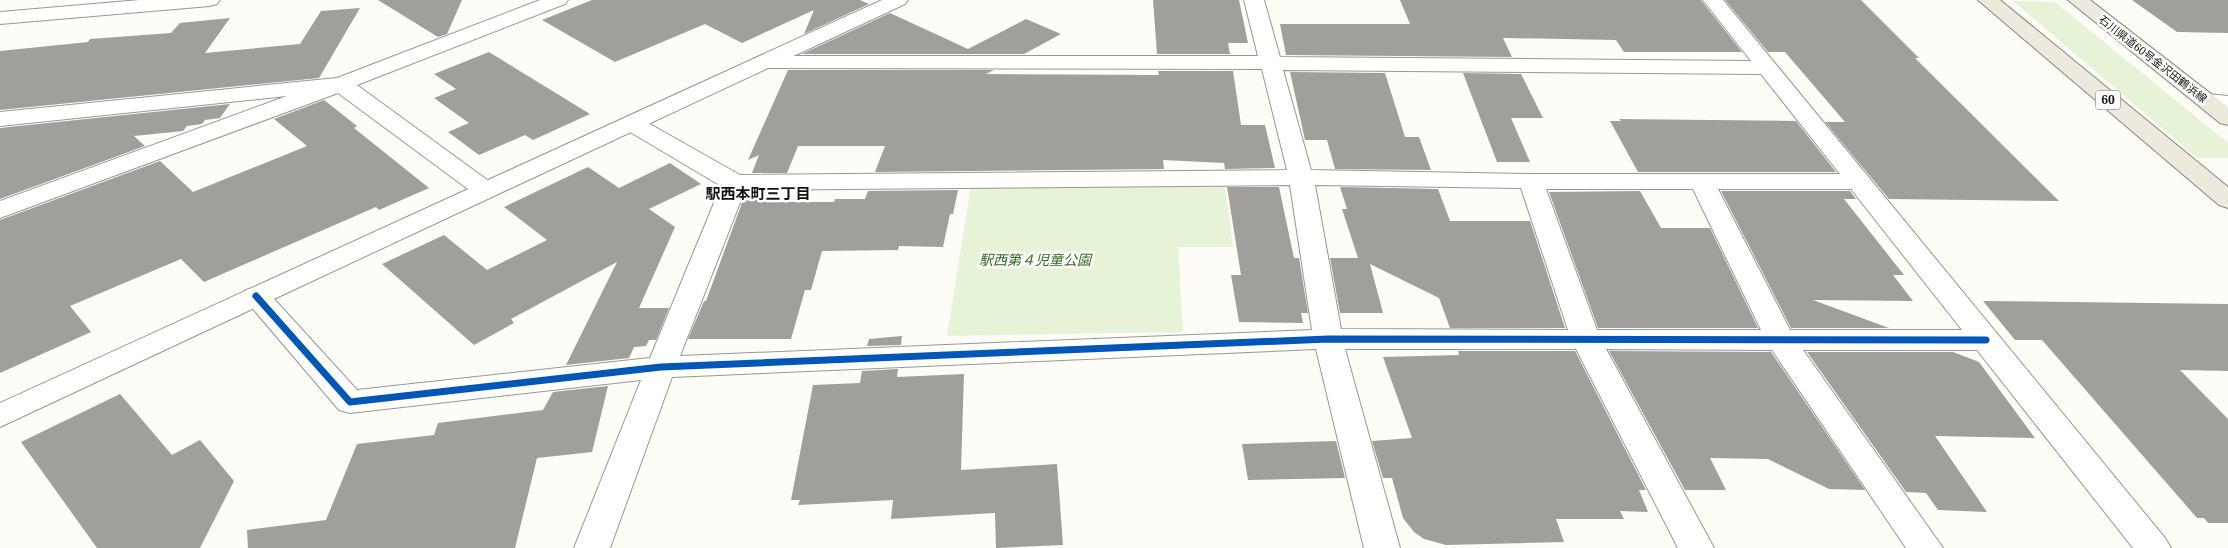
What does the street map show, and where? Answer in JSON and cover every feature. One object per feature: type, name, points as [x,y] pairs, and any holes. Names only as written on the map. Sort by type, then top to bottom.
[{"type":"main road","name":"60","points":[[1988,0],[2228,200]]},
{"type":"main road","name":"石川県道60号金沢田鶴浜線","points":[[2078,0],[2217,102],[2228,118]]},
{"type":"street","points":[[0,2],[21,0]]},
{"type":"street","points":[[0,18],[210,0]]},
{"type":"street","points":[[0,210],[341,84],[558,0]]},
{"type":"street","points":[[0,416],[898,0]]},
{"type":"street","points":[[1254,0],[1269,63],[1301,177],[1328,339],[1382,548]]},
{"type":"street","points":[[1713,0],[2153,548]]},
{"type":"street","points":[[765,62],[1269,63],[1769,68]]},
{"type":"street","points":[[0,119],[341,84],[485,190]]},
{"type":"street","points":[[633,124],[735,183],[1301,177],[1530,181],[1701,180],[1859,182]]},
{"type":"street","points":[[1701,180],[1780,339],[1925,548]]},
{"type":"street","points":[[1530,181],[1585,338],[1696,548]]},
{"type":"street","points":[[592,548],[661,367],[735,183]]},
{"type":"street","points":[[256,296],[350,402],[661,367],[1328,339],[1986,340]]},
{"type":"green space","points":[[2013,1],[2055,2],[2228,143],[2228,158],[2197,158]]},
{"type":"green space","name":"駅西第４児童公園","points":[[971,186],[1225,186],[1233,247],[1178,247],[1183,332],[947,336]]},
{"type":"building","points":[[378,0],[462,0],[447,34],[438,37]]},
{"type":"building","points":[[592,0],[860,0],[869,4],[804,34],[814,10],[742,43],[705,24],[615,62],[542,20]]},
{"type":"building","points":[[1153,0],[1239,0],[1248,43],[1228,43],[1230,54],[1157,54]]},
{"type":"building","points":[[1400,0],[1701,0],[1742,52],[1624,52],[1616,40],[1503,38],[1512,57],[1286,55],[1280,24],[1410,24]]},
{"type":"building","points":[[1725,0],[1861,0],[1919,58],[1915,58],[2059,201],[1889,199],[1825,122],[1845,122],[1785,52],[1768,52]]},
{"type":"building","points":[[2132,0],[2228,0],[2228,33],[2177,32]]},
{"type":"building","points":[[360,8],[319,78],[0,110],[0,51],[88,42],[90,39],[171,33],[180,23],[230,18],[205,53],[300,44],[321,11]]},
{"type":"building","points":[[890,13],[968,49],[1026,19],[1061,34],[1024,54],[802,54]]},
{"type":"building","points":[[489,52],[590,114],[533,140],[525,135],[479,155],[448,132],[469,123],[434,98],[456,89],[434,74]]},
{"type":"building","points":[[788,70],[994,70],[986,74],[1159,75],[1158,71],[1233,71],[1241,125],[1265,125],[1275,168],[1225,169],[1224,163],[1163,160],[1164,169],[875,172],[885,146],[798,146],[787,173],[752,173],[759,155],[748,160]]},
{"type":"building","points":[[1290,72],[1385,73],[1405,137],[1419,137],[1431,170],[1335,169],[1327,140],[1305,140]]},
{"type":"building","points":[[1463,73],[1521,74],[1543,118],[1511,118],[1530,162],[1497,162]]},
{"type":"building","points":[[324,100],[357,126],[354,128],[429,188],[379,210],[376,207],[204,282],[181,259],[70,306],[91,332],[0,373],[0,220],[160,161],[193,192],[307,146],[274,119]]},
{"type":"building","points":[[230,104],[220,118],[205,120],[202,124],[187,126],[183,131],[134,136],[145,146],[0,199],[0,128]]},
{"type":"building","points":[[1619,119],[1796,121],[1836,172],[1638,172],[1610,121],[1621,121]]},
{"type":"building","points":[[670,163],[701,184],[649,209],[675,227],[639,308],[669,308],[656,340],[649,340],[646,346],[634,347],[629,358],[566,365],[617,262],[511,319],[514,323],[474,345],[382,264],[444,235],[487,270],[547,240],[504,207],[588,167],[619,188]]},
{"type":"building","points":[[1227,187],[1279,187],[1294,258],[1299,258],[1308,313],[1301,313],[1303,323],[1239,322],[1231,275],[1241,275]]},
{"type":"building","points":[[1340,187],[1438,189],[1450,221],[1530,221],[1565,328],[1450,328],[1439,298],[1370,264],[1383,313],[1340,313],[1330,258],[1358,258],[1342,209],[1347,209]]},
{"type":"building","points":[[958,190],[953,214],[950,214],[943,247],[899,246],[898,250],[822,251],[811,290],[805,290],[791,339],[688,339],[704,301],[706,301],[746,192],[779,192],[775,202],[834,202],[835,199],[865,199],[868,191]]},
{"type":"building","points":[[1640,191],[1661,228],[1710,228],[1758,328],[1598,328],[1549,192]]},
{"type":"building","points":[[1721,191],[1850,191],[1856,199],[1844,199],[1904,275],[1893,275],[1913,301],[1813,300],[1889,328],[1791,328]]},
{"type":"building","points":[[1983,301],[2228,304],[2228,371],[2180,370],[2228,419],[2228,523],[2208,523],[2204,518],[2197,518],[2042,340],[2015,340]]},
{"type":"building","points":[[902,336],[901,345],[867,346],[869,339]]},
{"type":"building","points":[[1458,351],[1575,351],[1646,490],[1639,490],[1648,512],[1620,511],[1624,519],[1556,519],[1564,542],[1446,545],[1424,539],[1414,532],[1403,518],[1392,478],[1383,478],[1372,441],[1412,438],[1383,357],[1459,355]]},
{"type":"building","points":[[1609,351],[1771,352],[1865,490],[1829,489],[1768,459],[1710,458],[1726,490],[1685,490]]},
{"type":"building","points":[[1807,352],[1953,352],[1979,362],[2035,438],[1935,436],[1987,512],[1938,510],[1926,493],[1906,492]]},
{"type":"building","points":[[898,369],[897,377],[964,374],[961,470],[1057,464],[1063,545],[996,548],[995,513],[891,519],[893,500],[798,505],[800,500],[791,500],[813,385],[860,383],[862,371]]},
{"type":"building","points":[[608,386],[592,452],[537,458],[515,548],[248,548],[247,530],[326,520],[357,444],[434,435],[438,423],[543,410],[553,392]]},
{"type":"building","points":[[120,394],[172,455],[200,440],[234,481],[200,548],[97,548],[21,442]]},
{"type":"building","points":[[1336,441],[1345,478],[1248,480],[1242,444]]},
{"type":"cycle path","points":[[256,296],[350,402],[661,367],[1328,339],[1986,340]]},
{"type":"district","name":"駅西本町三丁目","points":[[758,194]]}]
